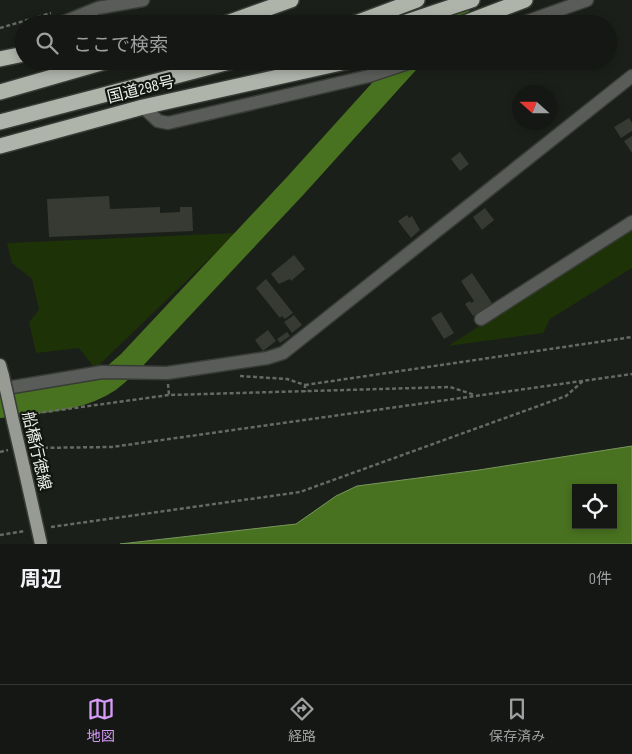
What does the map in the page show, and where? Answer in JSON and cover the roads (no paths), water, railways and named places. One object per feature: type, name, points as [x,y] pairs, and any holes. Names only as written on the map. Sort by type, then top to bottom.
[{"type":"highway","points":[[249,15],[291,0]]},
{"type":"highway","points":[[377,15],[417,0]]},
{"type":"highway","points":[[427,15],[472,0]]},
{"type":"highway","points":[[486,15],[525,0]]},
{"type":"highway","points":[[0,92],[77,70]]},
{"type":"highway","points":[[0,122],[199,70]]},
{"type":"highway","name":"国道298号","points":[[0,146],[143,107],[312,70]]},
{"type":"main road","name":"船橋行徳線","points":[[1,370],[15,418],[19,448],[41,544]]},
{"type":"street","points":[[81,15],[98,8],[143,0]]},
{"type":"street","points":[[546,15],[587,0]]},
{"type":"street","points":[[143,107],[158,121],[168,123],[369,76],[387,70]]},
{"type":"street","points":[[0,389],[102,372],[167,374],[275,356],[291,348],[632,76]]},
{"type":"street","points":[[481,319],[632,222]]},
{"type":"waterway","points":[[449,15],[463,0]]},
{"type":"waterway","points":[[0,406],[70,396],[97,387],[114,376],[130,362],[296,185],[400,70]]}]
